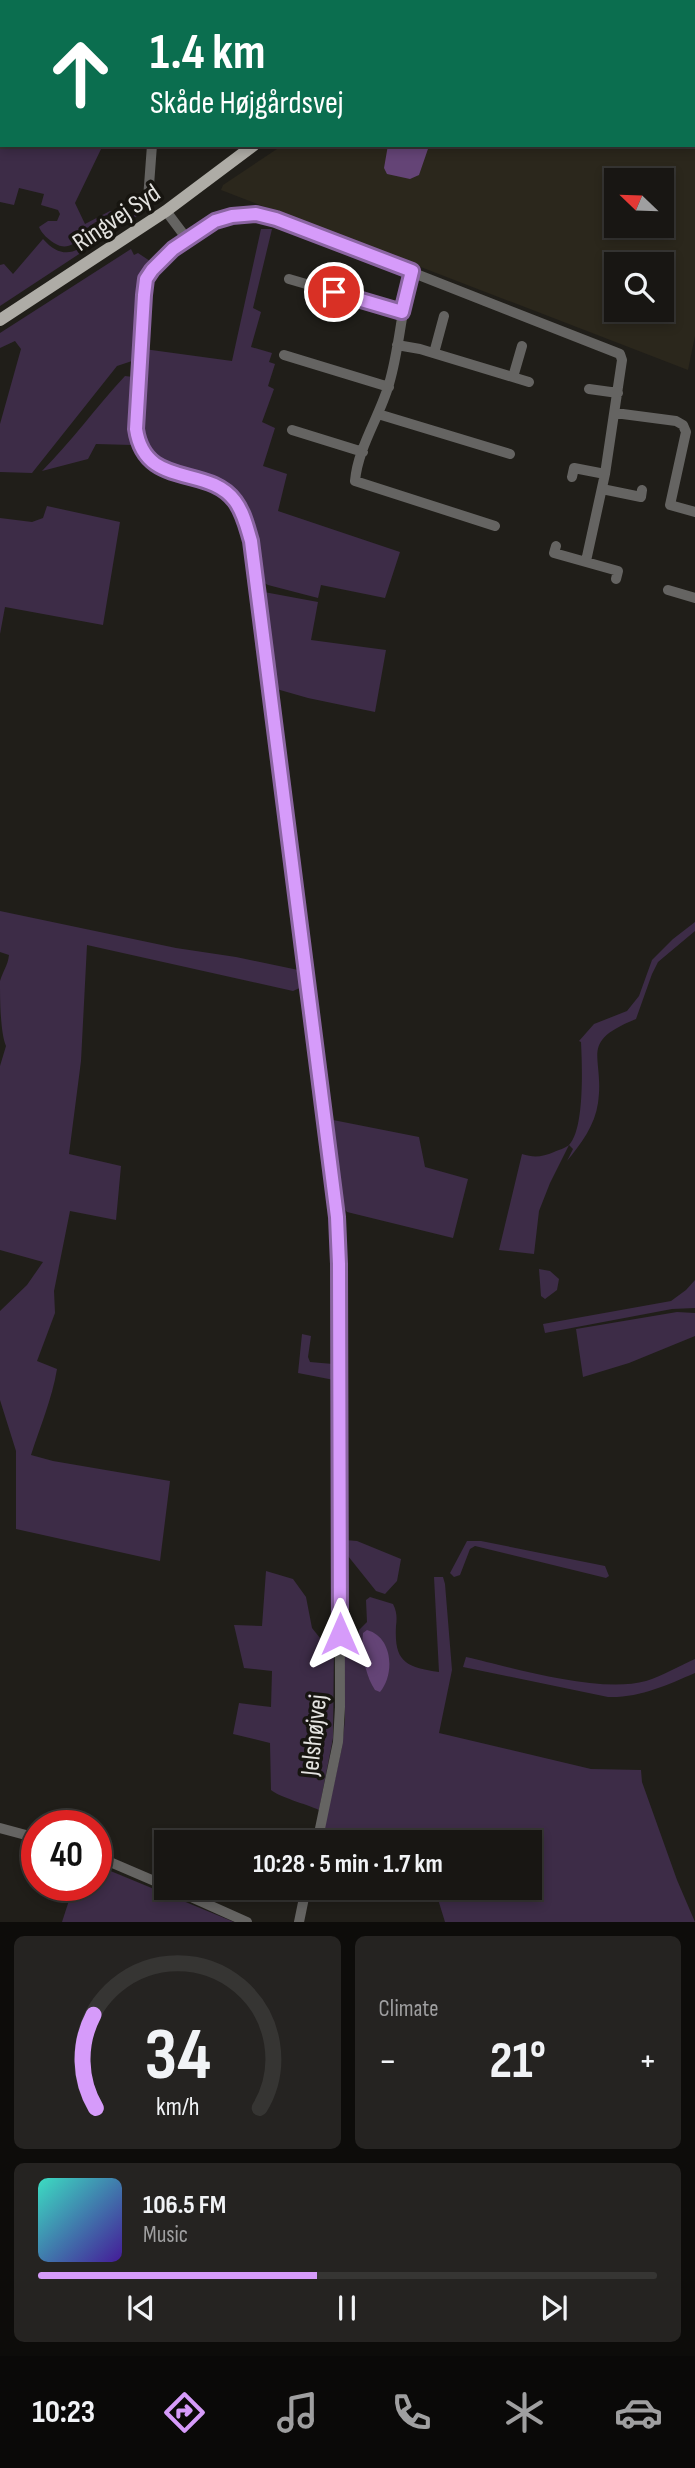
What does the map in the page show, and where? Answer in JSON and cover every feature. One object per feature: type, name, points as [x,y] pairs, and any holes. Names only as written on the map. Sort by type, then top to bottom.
[{"type":"main road","name":"Ringvej Syd","points":[[0,320],[166,211],[251,147]]},
{"type":"street","points":[[148,199],[152,147]]},
{"type":"street","points":[[166,211],[187,239]]},
{"type":"street","name":"Jelshøjvej","points":[[320,1830],[338,1742],[340,1707],[337,1217],[247,526],[235,500],[227,493],[207,482],[162,469],[145,453],[138,438],[136,417],[146,279],[162,258],[215,221],[256,214],[276,219],[616,351],[622,360],[618,393],[605,474],[586,561]]},
{"type":"street","points":[[412,271],[389,387],[363,452],[355,481],[495,526]]},
{"type":"street","points":[[289,279],[402,312]]},
{"type":"street","points":[[433,353],[444,316]]},
{"type":"street","points":[[397,345],[528,382]]},
{"type":"street","points":[[513,377],[522,346]]},
{"type":"street","points":[[284,355],[389,387]]},
{"type":"street","points":[[589,389],[618,393]]},
{"type":"street","points":[[615,413],[670,420],[683,425],[686,432],[670,505],[695,512]]},
{"type":"street","points":[[378,414],[510,454]]},
{"type":"street","points":[[292,430],[363,452]]},
{"type":"street","points":[[572,477],[574,468],[605,474]]},
{"type":"street","points":[[602,489],[641,497],[642,490]]},
{"type":"street","points":[[556,546],[554,553],[618,571],[616,579]]},
{"type":"street","points":[[668,590],[695,598]]},
{"type":"street","points":[[0,1828],[21,1834]]},
{"type":"street","points":[[112,1863],[154,1881]]},
{"type":"street","points":[[198,1900],[247,1922]]},
{"type":"street","points":[[299,1922],[304,1900]]},
{"type":"shaded area","points":[[0,147],[102,147],[75,203],[85,224],[110,211],[114,213],[94,223],[72,245],[61,246],[54,243],[39,227],[48,221],[57,221],[60,214],[58,210],[41,205],[44,194],[19,188],[14,205],[0,202]]},
{"type":"shaded area","points":[[280,147],[695,147],[695,336],[688,370],[221,190],[223,185]]},
{"type":"shaded area","points":[[388,147],[429,147],[419,175],[410,179],[387,174],[384,168]]},
{"type":"shaded area","points":[[143,212],[0,306],[0,265],[4,264],[13,274],[43,239],[53,248],[63,252],[72,251],[81,248],[117,221]]},
{"type":"shaded area","points":[[261,229],[272,229],[253,308],[261,312],[251,347],[272,353],[269,362],[275,364],[268,386],[274,389],[262,422],[275,428],[263,466],[287,474],[278,511],[400,552],[385,598],[321,585],[318,598],[261,581],[253,526],[236,493],[219,481],[170,466],[156,458],[145,440],[141,423],[144,349],[232,361]]},
{"type":"shaded area","points":[[131,249],[134,255],[138,253],[150,261],[140,275],[137,286],[135,360],[117,366],[32,473],[0,472],[0,424],[21,349],[15,341],[0,348],[0,333]]},
{"type":"shaded area","points":[[125,376],[133,377],[132,445],[96,444],[88,459],[42,471],[64,448]]},
{"type":"shaded area","points":[[47,506],[120,522],[103,625],[5,607],[0,634],[0,518],[32,522],[43,518]]},
{"type":"shaded area","points":[[264,592],[318,602],[311,640],[386,650],[375,712],[273,688]]},
{"type":"shaded area","points":[[0,911],[176,948],[303,971],[304,986],[293,991],[87,945],[81,1061],[69,1154],[121,1166],[116,1220],[70,1211],[54,1291],[55,1313],[37,1361],[57,1369],[31,1455],[170,1481],[160,1561],[16,1529],[16,1451],[0,1400],[0,1311],[27,1285],[43,1262],[0,1250],[0,1066],[6,1046],[1,1023],[0,981],[9,955],[0,952]]},
{"type":"shaded area","points":[[695,922],[695,931],[658,962],[636,1019],[606,1036],[600,1043],[597,1052],[598,1103],[594,1119],[587,1134],[567,1161],[573,1149],[569,1145],[578,1125],[580,1111],[582,1065],[579,1041],[594,1024],[627,1011],[639,996],[652,960]]},
{"type":"shaded area","points":[[333,1120],[419,1137],[425,1167],[468,1179],[453,1238],[347,1212],[343,1207]]},
{"type":"shaded area","points":[[569,1145],[539,1211],[534,1254],[499,1250],[522,1154],[542,1156]]},
{"type":"shaded area","points":[[539,1269],[550,1271],[559,1279],[557,1290],[545,1299],[541,1296]]},
{"type":"shaded area","points":[[695,1280],[695,1308],[672,1309],[545,1333],[543,1324],[671,1301]]},
{"type":"shaded area","points":[[677,1312],[695,1313],[695,1336],[629,1363],[583,1377],[576,1329]]},
{"type":"shaded area","points":[[302,1334],[311,1336],[308,1357],[310,1362],[333,1364],[334,1380],[298,1373]]},
{"type":"shaded area","points":[[345,1540],[357,1541],[401,1559],[397,1581],[385,1594],[376,1591],[344,1551]]},
{"type":"shaded area","points":[[467,1541],[481,1541],[605,1566],[609,1576],[606,1578],[475,1546],[470,1549],[460,1575],[454,1577],[450,1573]]},
{"type":"shaded area","points":[[266,1571],[293,1579],[306,1597],[312,1628],[328,1648],[334,1647],[333,1738],[319,1810],[271,1790],[270,1743],[233,1734],[239,1703],[271,1707],[272,1671],[244,1668],[234,1625],[262,1626]]},
{"type":"shaded area","points":[[434,1577],[443,1577],[445,1584],[452,1670],[439,1733],[591,1769],[641,1770],[642,1782],[695,1922],[445,1922],[438,1900],[542,1900],[542,1830],[324,1830],[342,1747],[345,1719],[344,1656],[353,1655],[358,1644],[359,1630],[367,1622],[366,1600],[370,1597],[393,1604],[397,1648],[404,1661],[418,1668],[439,1672]]},
{"type":"shaded area","points":[[367,1630],[382,1640],[389,1657],[388,1676],[380,1692],[375,1690],[364,1663],[363,1633]]},
{"type":"shaded area","points":[[466,1657],[557,1678],[605,1684],[646,1681],[695,1659],[695,1673],[642,1693],[608,1697],[463,1667]]},
{"type":"shaded area","points":[[112,1872],[154,1889],[154,1900],[181,1900],[234,1922],[62,1922],[69,1901],[112,1901]]},
{"type":"route","points":[[334,292],[402,312],[412,271],[276,219],[256,214],[215,221],[187,239],[162,258],[146,279],[136,429],[145,453],[155,464],[171,473],[207,482],[235,500],[251,541],[337,1217],[340,1634]]}]
